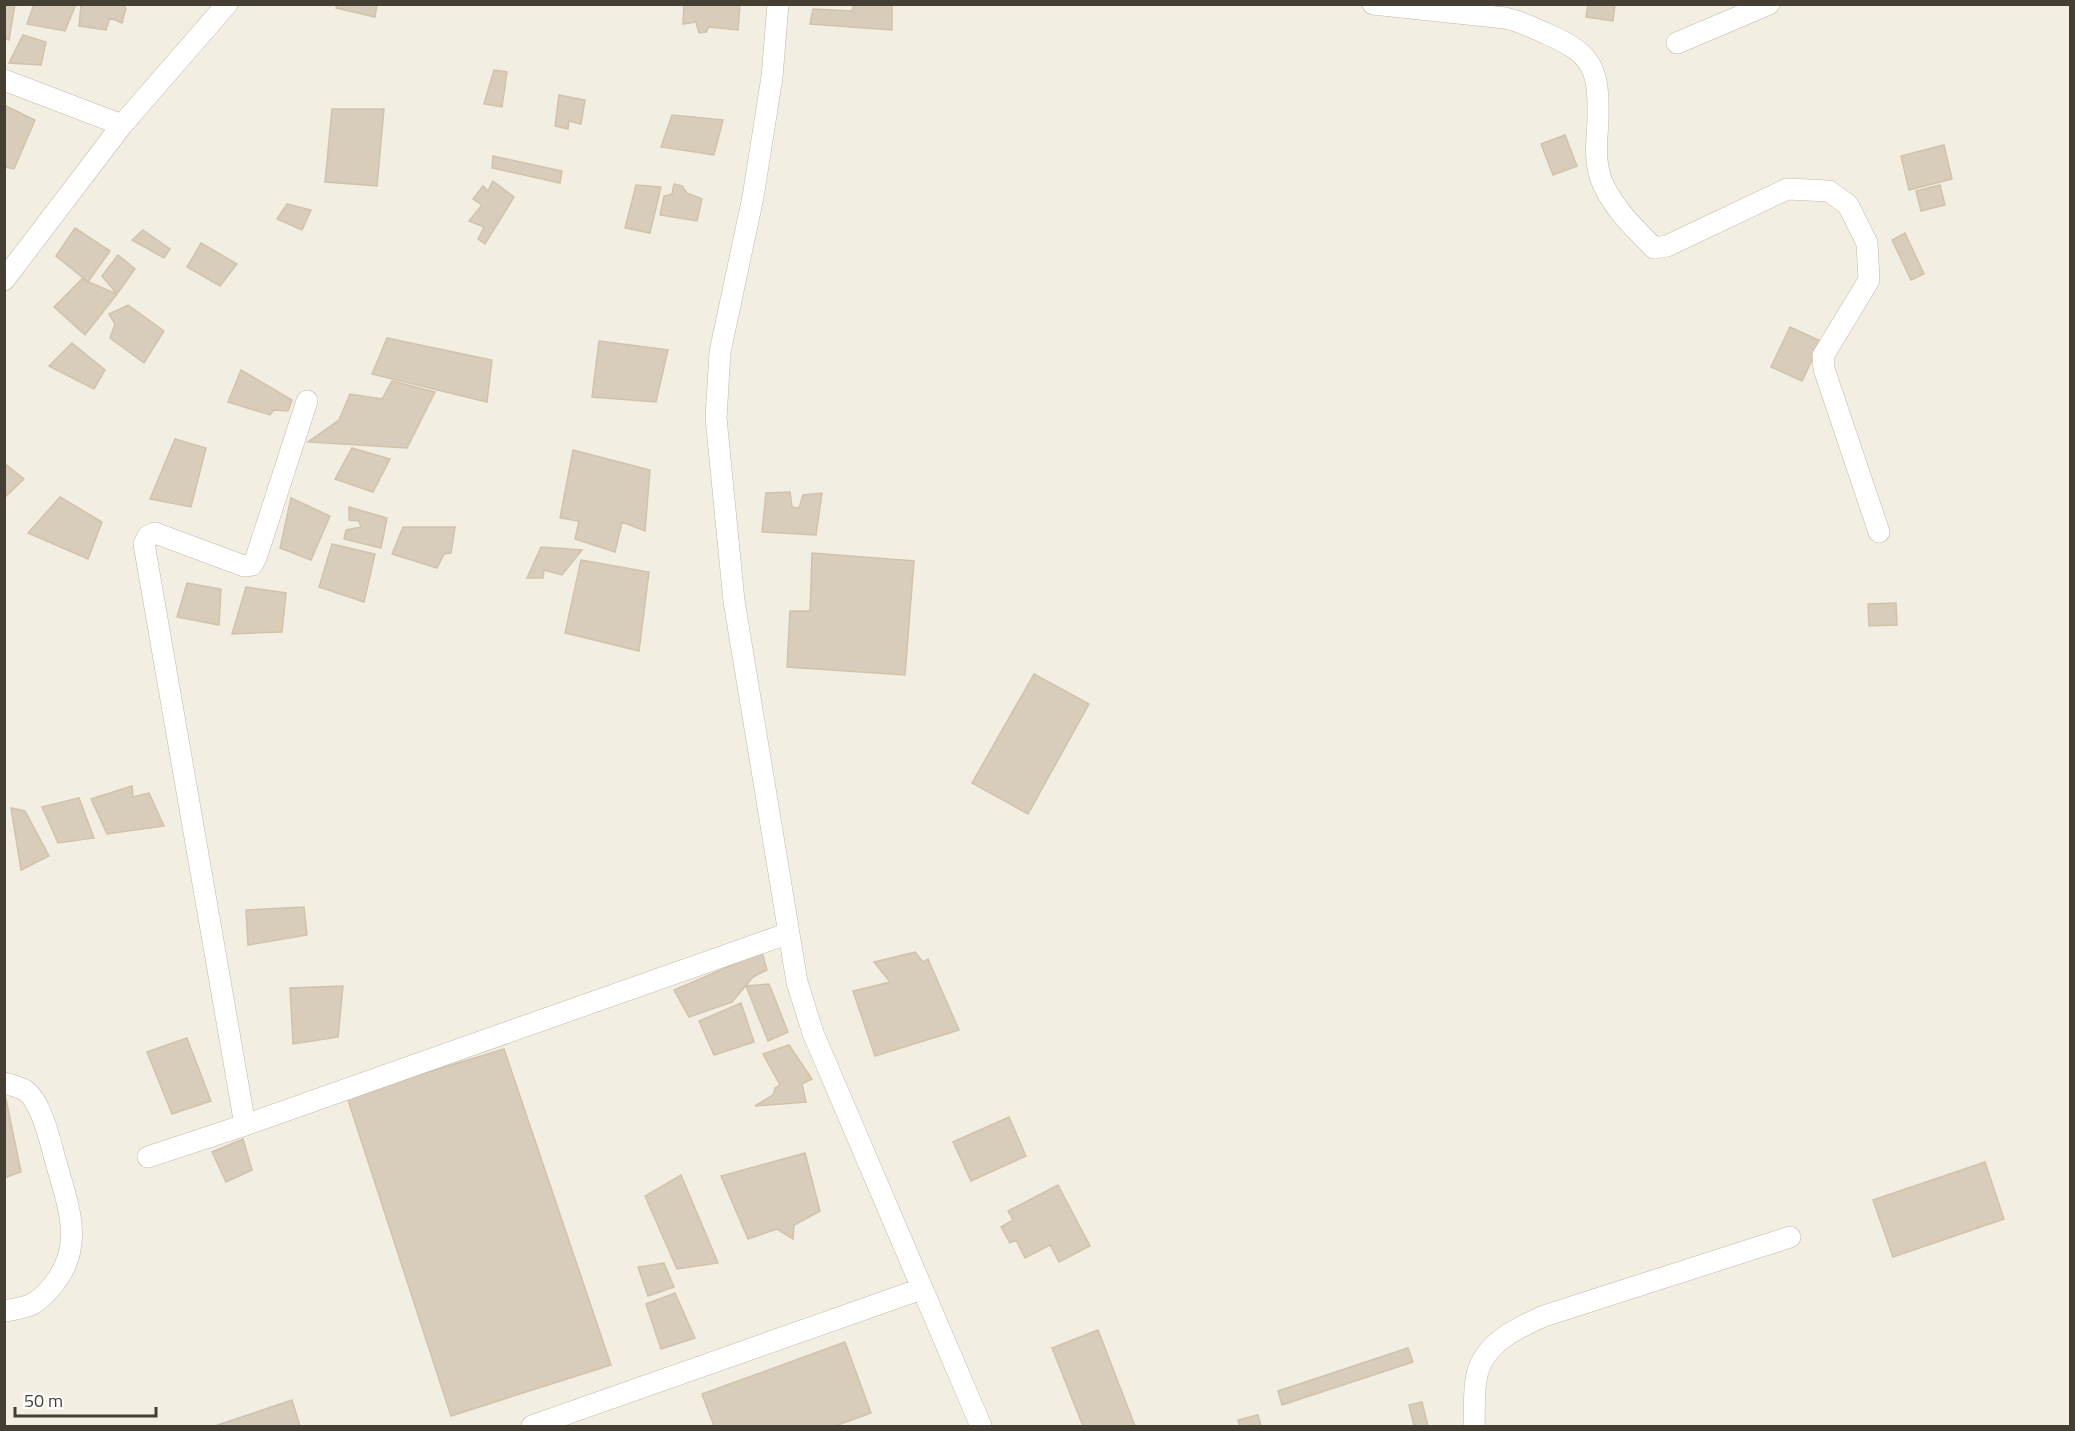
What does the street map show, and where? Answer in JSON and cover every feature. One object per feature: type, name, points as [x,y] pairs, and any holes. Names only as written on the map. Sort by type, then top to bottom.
[{"type":"street","points":[[4,280],[122,125],[226,4]]},
{"type":"street","points":[[778,4],[772,77],[753,197],[720,352],[716,418],[734,601],[797,982],[813,1033],[981,1426]]},
{"type":"street","points":[[1373,4],[1505,18],[1567,42],[1583,54],[1594,73],[1597,92],[1595,150],[1601,179],[1619,210],[1654,248],[1667,246],[1787,189],[1829,190],[1848,205],[1867,243],[1869,280],[1823,356],[1824,369],[1879,532]]},
{"type":"street","points":[[1677,43],[1769,4]]},
{"type":"street","points":[[4,80],[122,125]]},
{"type":"street","points":[[245,1125],[144,543],[148,536],[155,533],[244,566],[252,565],[307,401]]},
{"type":"street","points":[[148,1157],[789,933]]},
{"type":"street","points":[[4,1083],[20,1087],[32,1096],[35,1102],[49,1137],[71,1216],[72,1238],[70,1255],[63,1273],[39,1302],[27,1307],[4,1311]]},
{"type":"street","points":[[1474,1426],[1476,1378],[1479,1367],[1495,1346],[1520,1327],[1544,1316],[1790,1236]]},
{"type":"street","points":[[532,1426],[921,1289]]},
{"type":"building","points":[[4,4],[15,4],[9,40],[4,38]]},
{"type":"building","points":[[34,4],[76,4],[65,31],[27,24]]},
{"type":"building","points":[[81,4],[121,4],[126,8],[122,23],[110,18],[106,30],[79,26]]},
{"type":"building","points":[[337,4],[377,4],[375,17],[336,8]]},
{"type":"building","points":[[684,4],[740,4],[738,30],[709,27],[706,32],[699,33],[696,22],[683,24]]},
{"type":"building","points":[[854,4],[892,4],[892,30],[810,24],[813,9],[852,11]]},
{"type":"building","points":[[1588,4],[1615,4],[1613,21],[1586,17]]},
{"type":"building","points":[[23,35],[46,42],[41,65],[9,63]]},
{"type":"building","points":[[494,70],[507,72],[502,107],[484,104]]},
{"type":"building","points":[[559,95],[585,100],[581,124],[569,121],[568,129],[555,126]]},
{"type":"building","points":[[4,105],[35,120],[14,169],[4,167]]},
{"type":"building","points":[[332,109],[384,109],[377,186],[325,182]]},
{"type":"building","points":[[672,115],[723,120],[714,155],[661,147]]},
{"type":"building","points":[[1565,135],[1577,166],[1553,175],[1541,144]]},
{"type":"building","points":[[1944,145],[1952,179],[1909,190],[1901,156]]},
{"type":"building","points":[[493,156],[562,171],[560,183],[492,168]]},
{"type":"building","points":[[493,181],[514,197],[485,244],[478,239],[484,227],[469,221],[482,205],[473,199],[483,186],[488,191]]},
{"type":"building","points":[[674,184],[682,186],[687,193],[702,199],[697,221],[660,215],[664,196],[672,194]]},
{"type":"building","points":[[636,185],[661,187],[650,233],[625,228]]},
{"type":"building","points":[[1940,185],[1945,205],[1921,211],[1916,191]]},
{"type":"building","points":[[287,204],[311,210],[302,230],[277,219]]},
{"type":"building","points":[[75,228],[110,251],[88,282],[56,256]]},
{"type":"building","points":[[143,230],[170,249],[164,258],[132,240]]},
{"type":"building","points":[[1905,233],[1924,274],[1911,280],[1892,240]]},
{"type":"building","points":[[201,243],[237,264],[220,286],[187,267]]},
{"type":"building","points":[[118,255],[135,269],[117,294],[102,276]]},
{"type":"building","points":[[82,279],[117,294],[85,335],[54,307]]},
{"type":"building","points":[[128,305],[164,331],[144,363],[110,338],[115,324],[109,314]]},
{"type":"building","points":[[1790,327],[1821,341],[1802,381],[1771,367]]},
{"type":"building","points":[[387,338],[492,360],[487,402],[372,374]]},
{"type":"building","points":[[599,341],[668,350],[656,402],[592,397]]},
{"type":"building","points":[[72,343],[105,370],[94,389],[49,366]]},
{"type":"building","points":[[241,370],[292,400],[288,411],[274,410],[270,415],[228,402]]},
{"type":"building","points":[[392,381],[435,392],[407,448],[308,442],[339,420],[350,394],[382,399]]},
{"type":"building","points":[[175,439],[206,448],[191,507],[150,499]]},
{"type":"building","points":[[352,448],[390,459],[373,492],[335,479]]},
{"type":"building","points":[[573,450],[650,470],[645,531],[622,522],[615,552],[575,539],[579,521],[560,518]]},
{"type":"building","points":[[4,463],[24,479],[4,498]]},
{"type":"building","points":[[790,492],[792,507],[799,508],[803,495],[822,493],[816,535],[762,532],[766,493]]},
{"type":"building","points":[[60,497],[102,522],[88,559],[28,533]]},
{"type":"building","points":[[291,498],[330,516],[311,560],[280,548]]},
{"type":"building","points":[[349,507],[387,518],[381,548],[344,539],[346,530],[361,527],[359,521],[349,520]]},
{"type":"building","points":[[403,527],[455,527],[451,553],[444,554],[437,568],[392,554]]},
{"type":"building","points":[[332,544],[375,554],[364,602],[319,587]]},
{"type":"building","points":[[541,547],[582,550],[562,575],[544,570],[543,578],[527,578]]},
{"type":"building","points":[[812,553],[914,561],[905,675],[787,667],[790,611],[810,611]]},
{"type":"building","points":[[581,560],[649,572],[639,651],[565,633]]},
{"type":"building","points":[[187,583],[221,589],[219,625],[177,617]]},
{"type":"building","points":[[246,587],[286,593],[282,632],[232,634]]},
{"type":"building","points":[[1896,603],[1897,625],[1869,626],[1868,604]]},
{"type":"building","points":[[1034,674],[1089,704],[1028,814],[972,783]]},
{"type":"building","points":[[132,786],[133,797],[149,793],[164,826],[107,834],[91,799]]},
{"type":"building","points":[[79,798],[94,838],[58,843],[42,807]]},
{"type":"building","points":[[11,808],[25,811],[49,856],[21,870]]},
{"type":"building","points":[[304,907],[307,935],[248,945],[246,910]]},
{"type":"building","points":[[762,952],[767,970],[753,977],[732,1002],[689,1017],[674,990]]},
{"type":"building","points":[[915,952],[923,962],[928,959],[959,1030],[875,1056],[853,991],[890,982],[874,962]]},
{"type":"building","points":[[769,984],[788,1032],[768,1041],[746,986]]},
{"type":"building","points":[[343,986],[338,1037],[293,1044],[290,988]]},
{"type":"building","points":[[741,1003],[754,1042],[714,1055],[699,1021]]},
{"type":"building","points":[[187,1038],[211,1101],[172,1114],[147,1052]]},
{"type":"building","points":[[789,1045],[812,1079],[802,1084],[806,1102],[755,1106],[773,1095],[775,1088],[780,1085],[763,1054]]},
{"type":"building","points":[[504,1049],[611,1365],[451,1416],[347,1097]]},
{"type":"building","points":[[4,1099],[6,1099],[21,1172],[4,1178]]},
{"type":"building","points":[[1009,1117],[1026,1156],[971,1181],[953,1142]]},
{"type":"building","points":[[243,1139],[252,1170],[226,1182],[212,1152]]},
{"type":"building","points":[[805,1153],[820,1211],[794,1225],[793,1239],[777,1229],[748,1239],[721,1176]]},
{"type":"building","points":[[1985,1162],[2004,1219],[1893,1257],[1873,1200]]},
{"type":"building","points":[[681,1175],[718,1263],[677,1269],[645,1196]]},
{"type":"building","points":[[1058,1185],[1090,1246],[1059,1262],[1050,1245],[1025,1258],[1016,1240],[1010,1243],[1001,1227],[1013,1220],[1008,1211]]},
{"type":"building","points":[[664,1263],[674,1287],[648,1296],[638,1267]]},
{"type":"building","points":[[675,1293],[695,1338],[661,1349],[646,1304]]},
{"type":"building","points":[[1098,1330],[1135,1426],[1083,1426],[1052,1348]]},
{"type":"building","points":[[845,1342],[871,1413],[835,1426],[714,1426],[702,1394]]},
{"type":"building","points":[[1408,1348],[1413,1362],[1282,1405],[1278,1391]]},
{"type":"building","points":[[292,1400],[300,1426],[215,1426]]},
{"type":"building","points":[[1422,1402],[1428,1426],[1414,1426],[1409,1405]]},
{"type":"building","points":[[1258,1415],[1261,1425],[1240,1426],[1238,1420]]}]
